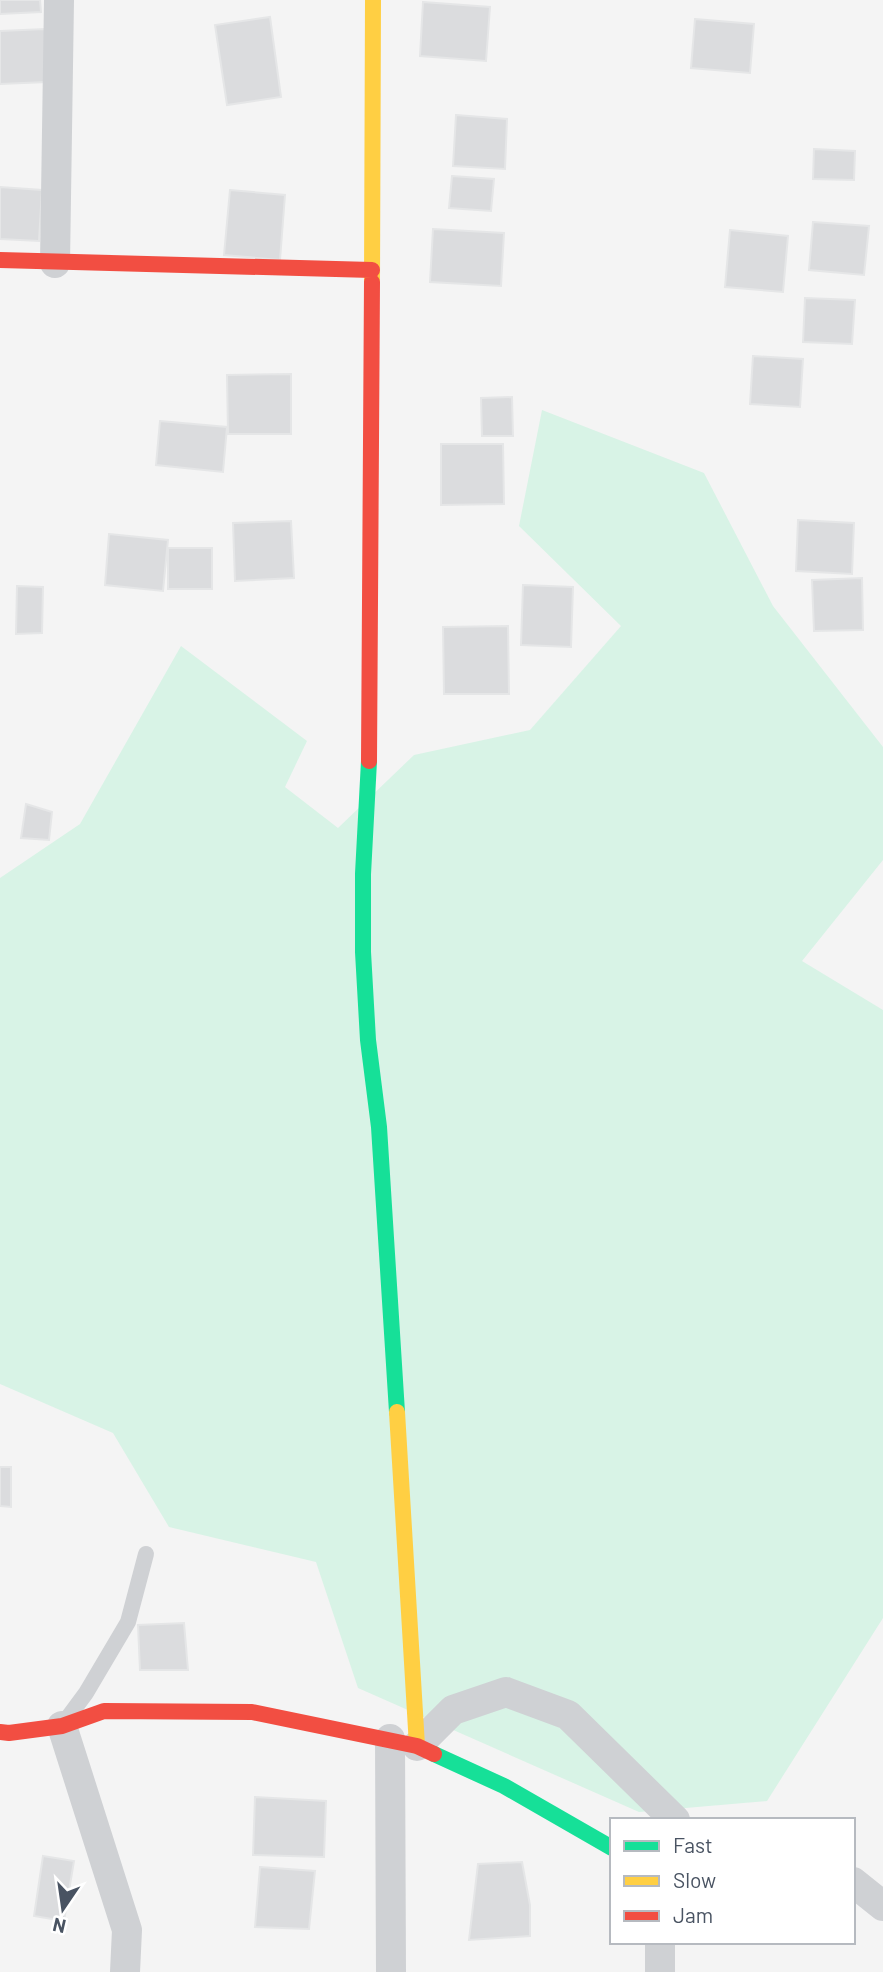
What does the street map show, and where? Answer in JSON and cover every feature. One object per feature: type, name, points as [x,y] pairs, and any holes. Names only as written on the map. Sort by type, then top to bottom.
[{"type":"street","points":[[55,263],[59,0]]},
{"type":"street","points":[[373,0],[370,766],[362,893],[368,1055],[379,1127],[404,1742],[391,1972]]},
{"type":"street","points":[[0,260],[372,270]]},
{"type":"street","points":[[404,1742],[453,1710],[506,1692],[568,1715],[673,1818]]},
{"type":"street","points":[[0,1731],[9,1733],[62,1726],[104,1711],[252,1712],[404,1742],[504,1786],[610,1847]]},
{"type":"street","points":[[62,1726],[127,1930],[125,1972]]},
{"type":"street","points":[[855,1884],[883,1906]]},
{"type":"street","points":[[660,1944],[660,1972]]},
{"type":"lane","points":[[62,1726],[86,1693],[128,1622],[146,1554]]},
{"type":"green space","points":[[542,410],[704,473],[773,606],[883,747],[883,860],[802,961],[883,1010],[883,1618],[767,1801],[639,1812],[358,1688],[316,1562],[169,1527],[113,1433],[0,1384],[0,878],[80,824],[181,646],[307,741],[285,787],[338,828],[414,755],[530,730],[621,626],[519,526]]},
{"type":"building","points":[[0,0],[40,0],[41,12],[0,14]]},
{"type":"building","points":[[423,2],[490,7],[486,61],[420,56]]},
{"type":"building","points":[[270,17],[281,97],[227,105],[215,25]]},
{"type":"building","points":[[695,19],[754,24],[750,73],[691,68]]},
{"type":"building","points":[[45,29],[47,82],[0,84],[0,31]]},
{"type":"building","points":[[456,115],[507,119],[505,169],[453,166]]},
{"type":"building","points":[[814,149],[855,151],[854,180],[813,179]]},
{"type":"building","points":[[452,176],[494,179],[491,211],[449,208]]},
{"type":"building","points":[[0,187],[42,190],[39,241],[0,239]]},
{"type":"building","points":[[230,190],[285,195],[280,260],[224,255]]},
{"type":"building","points":[[813,222],[869,226],[864,275],[809,270]]},
{"type":"building","points":[[433,229],[504,233],[501,286],[430,282]]},
{"type":"building","points":[[730,230],[788,236],[783,292],[725,287]]},
{"type":"building","points":[[805,298],[855,300],[852,344],[803,342]]},
{"type":"building","points":[[753,356],[803,359],[800,407],[750,404]]},
{"type":"building","points":[[291,374],[291,434],[228,434],[227,375]]},
{"type":"building","points":[[512,397],[513,436],[482,436],[481,398]]},
{"type":"building","points":[[160,421],[227,427],[223,472],[156,465]]},
{"type":"building","points":[[441,444],[503,444],[504,504],[441,505]]},
{"type":"building","points":[[798,520],[854,523],[852,574],[796,571]]},
{"type":"building","points":[[291,521],[294,578],[235,581],[233,523]]},
{"type":"building","points":[[109,534],[168,540],[163,591],[105,585]]},
{"type":"building","points":[[168,548],[212,548],[212,589],[168,589]]},
{"type":"building","points":[[862,578],[863,630],[814,631],[812,580]]},
{"type":"building","points":[[523,585],[573,587],[571,647],[521,645]]},
{"type":"building","points":[[17,586],[43,587],[42,633],[16,634]]},
{"type":"building","points":[[508,626],[509,694],[444,694],[443,627]]},
{"type":"building","points":[[26,804],[52,812],[49,840],[21,838]]},
{"type":"building","points":[[0,1467],[11,1467],[11,1507],[0,1506]]},
{"type":"building","points":[[184,1623],[188,1670],[140,1670],[138,1625]]},
{"type":"building","points":[[255,1797],[326,1801],[324,1857],[253,1855]]},
{"type":"building","points":[[43,1856],[74,1861],[64,1921],[34,1916]]},
{"type":"building","points":[[522,1862],[530,1905],[530,1936],[469,1940],[478,1864]]},
{"type":"building","points":[[260,1867],[315,1871],[309,1929],[255,1927]]},
{"type":"traffic: fast","points":[[369,761],[363,874],[363,952],[368,1040],[379,1127],[397,1412]]},
{"type":"traffic: fast","points":[[434,1754],[504,1786],[610,1847]]},
{"type":"traffic: slow","points":[[372,282],[373,0]]},
{"type":"traffic: slow","points":[[397,1412],[417,1746]]},
{"type":"traffic: jam","points":[[0,260],[372,270]]},
{"type":"traffic: jam","points":[[369,761],[372,282]]},
{"type":"traffic: jam","points":[[0,1732],[62,1726],[104,1711],[252,1712],[417,1746],[434,1754]]}]
